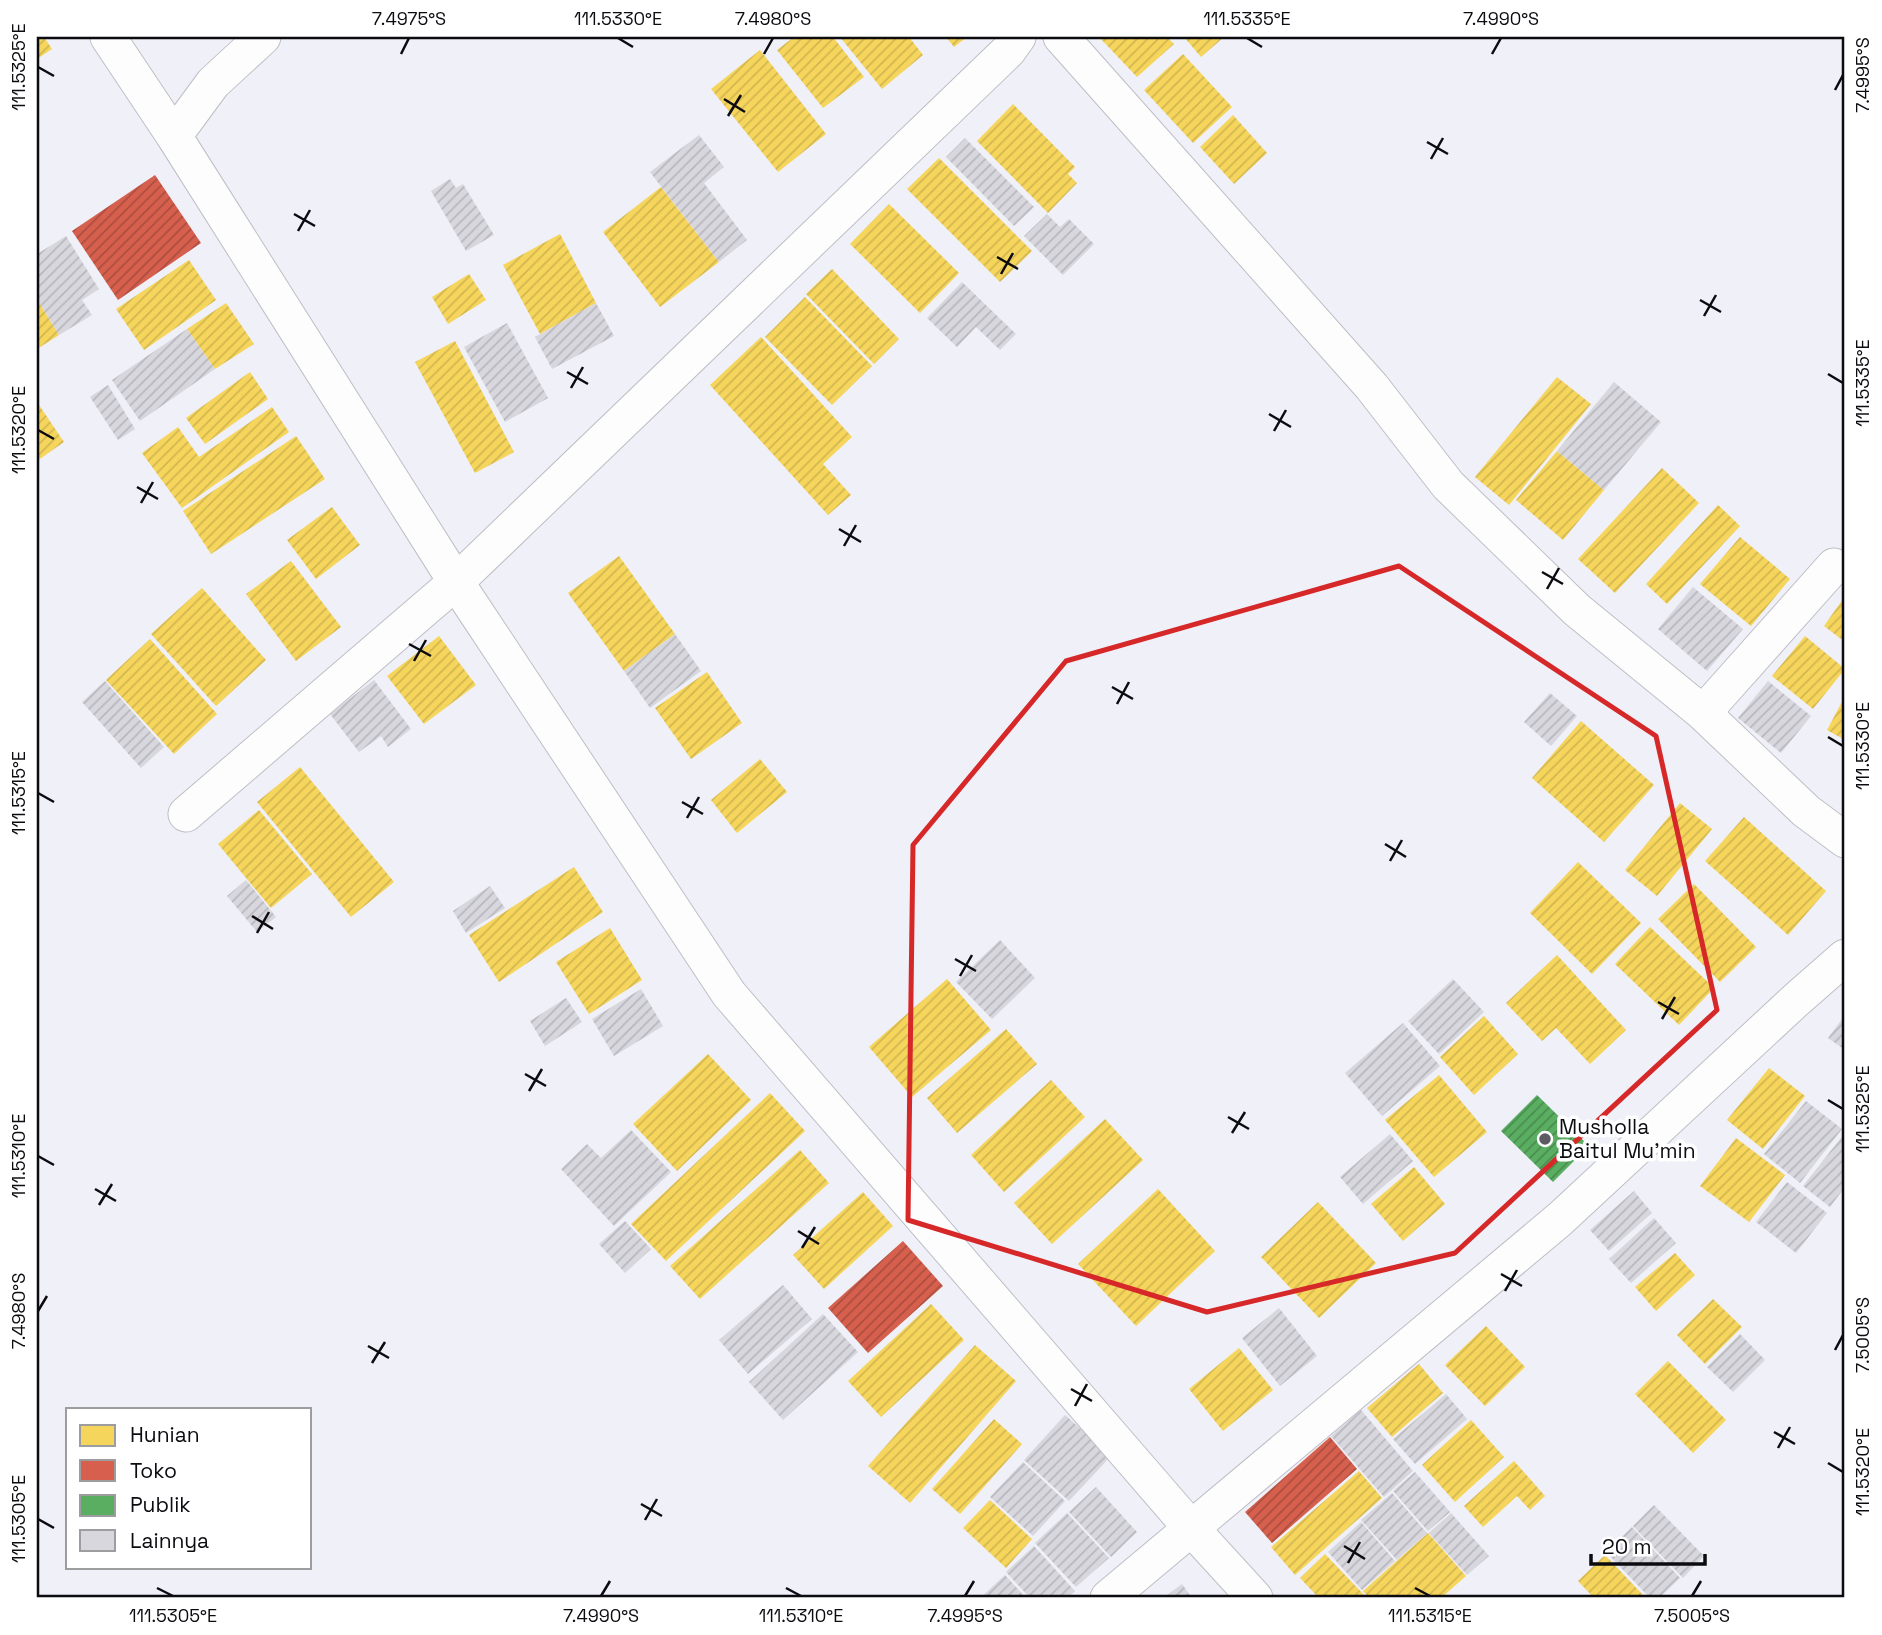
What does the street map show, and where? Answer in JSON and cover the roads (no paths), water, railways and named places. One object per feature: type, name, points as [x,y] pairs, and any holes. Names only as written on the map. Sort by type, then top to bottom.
[{"type":"street","points":[[108,37],[174,136],[456,582],[729,994],[1191,1528],[1255,1598]]},
{"type":"street","points":[[174,136],[213,83],[263,37]]},
{"type":"street","points":[[186,814],[456,582],[1008,51],[1018,37]]},
{"type":"street","points":[[1061,37],[1372,387],[1448,485],[1577,610],[1703,713],[1806,811],[1845,840]]},
{"type":"street","points":[[1703,713],[1834,566]]},
{"type":"street","points":[[1108,1598],[1560,1219],[1845,957]]},
{"type":"place","name":"Musholla Baitul Mu'min","points":[[1545,1139]]}]
